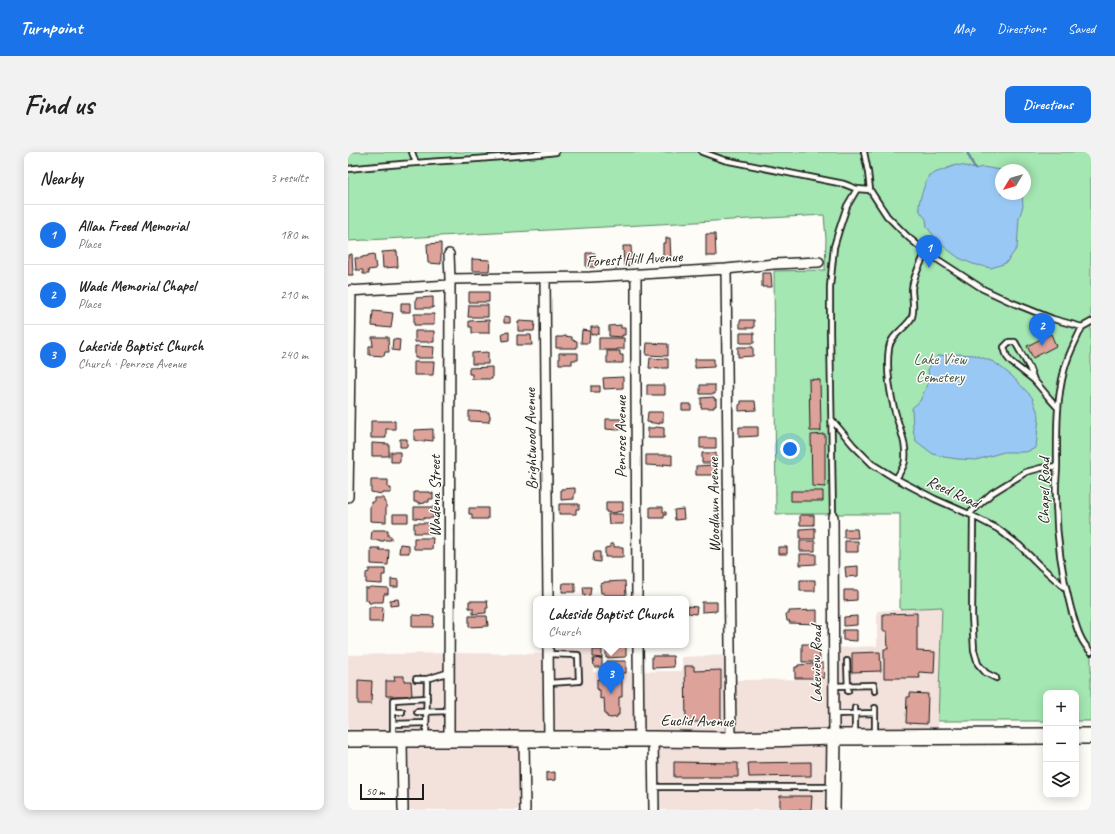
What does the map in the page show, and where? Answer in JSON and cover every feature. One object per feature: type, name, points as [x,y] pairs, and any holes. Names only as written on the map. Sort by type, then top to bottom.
[{"type":"main road","name":"Euclid Avenue","points":[[348,739],[731,740],[834,737],[1043,736]]},
{"type":"main road","points":[[1079,736],[1091,736]]},
{"type":"street","name":"Wadena Street","points":[[449,254],[450,739]]},
{"type":"street","name":"Forest Hill Avenue","points":[[349,290],[450,282],[545,278],[590,278],[819,262]]},
{"type":"street","name":"Woodlawn Avenue","points":[[726,269],[731,740]]},
{"type":"street","name":"Penrose Avenue","points":[[636,274],[637,596]]},
{"type":"street","name":"Brightwood Avenue","points":[[545,278],[548,596]]},
{"type":"street","points":[[348,496],[349,290]]},
{"type":"street","name":"Lakeview Road","points":[[833,517],[833,810]]},
{"type":"street","points":[[638,648],[646,739],[653,787],[654,810]]},
{"type":"street","points":[[548,649],[549,739]]},
{"type":"street","points":[[398,739],[403,810]]},
{"type":"street","points":[[524,739],[525,810]]},
{"type":"lane","points":[[412,152],[416,163]]},
{"type":"lane","points":[[348,169],[556,152]]},
{"type":"lane","points":[[702,152],[724,160],[844,184],[857,189],[870,190]]},
{"type":"lane","points":[[864,152],[870,190],[887,216],[926,252],[983,289],[1013,303],[1053,319],[1082,327],[1091,322]]},
{"type":"lane","points":[[833,517],[830,287],[834,248],[838,230],[847,206],[857,189]]},
{"type":"lane","points":[[896,479],[905,462],[906,446],[892,401],[889,377],[889,348],[891,340],[911,318],[913,308],[912,288],[926,252]]},
{"type":"lane","name":"Chapel Road","points":[[1082,327],[1064,370],[1058,408],[1056,494],[1057,534],[1065,588],[1078,632],[1091,652]]},
{"type":"lane","points":[[1034,380],[1029,367],[1015,342],[1009,342],[1004,347],[1007,357],[1034,380],[1058,408]]},
{"type":"lane","name":"Reed Road","points":[[832,420],[853,445],[872,464],[896,479],[998,529],[1020,546],[1065,588]]},
{"type":"lane","points":[[996,678],[986,673],[978,664],[974,650],[972,615],[971,515],[992,493],[1026,472],[1057,466]]},
{"type":"lane","points":[[548,649],[578,655],[579,681],[549,682]]},
{"type":"lane","points":[[847,661],[848,688]]},
{"type":"lane","points":[[416,679],[427,679],[450,672]]},
{"type":"lane","points":[[426,739],[427,679]]},
{"type":"lane","points":[[833,686],[866,688],[874,685],[875,691]]},
{"type":"lane","points":[[398,739],[393,724],[392,700],[427,698]]},
{"type":"lane","points":[[855,710],[855,737]]},
{"type":"lane","points":[[833,714],[855,710],[875,710],[876,737]]},
{"type":"lane","points":[[417,712],[450,711]]},
{"type":"lane","points":[[393,712],[402,712]]},
{"type":"lane","points":[[393,724],[426,723]]},
{"type":"lane","points":[[653,787],[833,787]]},
{"type":"shaded area","points":[[942,607],[938,737],[834,737],[833,810],[654,810],[653,739],[525,739],[525,810],[403,810],[402,739],[348,739],[348,655],[450,653],[548,654],[548,648],[592,648],[593,672],[682,671],[682,657],[730,655],[731,680],[833,679],[833,648],[877,646],[877,611]]},
{"type":"green space","name":"Lake View Cemetery","points":[[348,152],[1091,152],[1091,721],[1079,721],[1079,690],[1043,690],[1043,721],[938,721],[942,607],[900,609],[900,514],[776,514],[774,271],[825,270],[826,239],[824,215],[348,241]]},
{"type":"water","points":[[956,165],[975,169],[982,167],[995,169],[995,200],[1022,200],[1023,206],[1019,218],[1017,248],[1006,263],[991,268],[973,264],[959,258],[939,243],[927,227],[926,219],[919,208],[922,192],[929,175]]},
{"type":"water","points":[[956,354],[975,355],[994,362],[1012,376],[1032,397],[1039,416],[1036,448],[1026,452],[1004,452],[976,460],[958,459],[933,454],[916,441],[913,430],[912,408],[920,401],[929,380],[928,369],[937,356]]},
{"type":"building","points":[[706,234],[715,234],[716,256],[706,256]]},
{"type":"building","points":[[666,238],[670,238],[671,260],[663,260],[663,243],[666,243]]},
{"type":"building","points":[[441,243],[441,264],[428,263],[427,244]]},
{"type":"building","points":[[623,246],[631,246],[632,265],[624,266]]},
{"type":"building","points":[[397,251],[398,267],[383,268],[382,252]]},
{"type":"building","points":[[586,253],[595,253],[595,267],[586,267]]},
{"type":"building","points":[[352,254],[353,275],[348,275],[348,255]]},
{"type":"building","points":[[374,254],[376,269],[368,270],[369,274],[363,274],[363,270],[356,270],[355,258],[362,258]]},
{"type":"building","points":[[472,259],[490,260],[489,271],[472,271]]},
{"type":"building","points":[[762,273],[771,273],[772,287],[762,287]]},
{"type":"building","points":[[469,292],[489,292],[489,302],[469,302]]},
{"type":"building","points":[[433,297],[433,308],[416,308],[416,298]]},
{"type":"building","points":[[401,303],[410,303],[410,312],[401,312]]},
{"type":"building","points":[[469,305],[488,305],[488,317],[468,317]]},
{"type":"building","points":[[373,311],[393,313],[391,328],[372,326]]},
{"type":"building","points":[[414,314],[434,314],[434,325],[414,325]]},
{"type":"building","points":[[504,316],[510,317],[510,323],[504,323]]},
{"type":"building","points":[[489,320],[489,333],[472,333],[472,327],[469,327],[469,321]]},
{"type":"building","points":[[740,320],[754,320],[754,328],[740,328]]},
{"type":"building","points":[[518,321],[535,322],[534,331],[518,331]]},
{"type":"building","points":[[621,325],[621,328],[625,328],[625,335],[622,335],[622,337],[609,336],[609,326]]},
{"type":"building","points":[[591,327],[599,327],[599,334],[591,335]]},
{"type":"building","points":[[582,330],[590,331],[589,343],[581,343]]},
{"type":"building","points":[[415,331],[434,331],[434,342],[415,342]]},
{"type":"building","points":[[509,332],[509,340],[503,341],[502,333]]},
{"type":"building","points":[[740,333],[754,333],[754,343],[740,343]]},
{"type":"building","points":[[1051,334],[1056,346],[1033,358],[1027,346]]},
{"type":"building","points":[[517,335],[531,335],[532,345],[517,345]]},
{"type":"building","points":[[372,337],[388,337],[389,352],[385,352],[384,356],[369,355],[369,346],[373,346]]},
{"type":"building","points":[[556,337],[572,337],[572,340],[577,341],[577,348],[556,348]]},
{"type":"building","points":[[599,338],[624,338],[624,349],[599,350]]},
{"type":"building","points":[[393,339],[400,340],[399,351],[392,350]]},
{"type":"building","points":[[647,343],[668,344],[668,356],[646,355]]},
{"type":"building","points":[[415,346],[434,347],[433,358],[415,358]]},
{"type":"building","points":[[738,347],[753,347],[753,356],[738,357]]},
{"type":"building","points":[[607,351],[620,351],[620,355],[623,355],[623,363],[607,363]]},
{"type":"building","points":[[488,352],[488,364],[472,364],[472,353]]},
{"type":"building","points":[[559,353],[578,353],[578,360],[572,360],[572,364],[559,364]]},
{"type":"building","points":[[650,358],[668,359],[668,368],[649,368]]},
{"type":"building","points":[[695,359],[714,359],[714,367],[695,368]]},
{"type":"building","points":[[414,362],[434,362],[433,375],[414,375]]},
{"type":"building","points":[[492,367],[492,379],[472,379],[472,374],[469,374],[469,368]]},
{"type":"building","points":[[623,377],[623,388],[604,389],[603,378]]},
{"type":"building","points":[[809,379],[820,380],[821,431],[810,431]]},
{"type":"building","points":[[647,385],[665,385],[665,395],[647,395]]},
{"type":"building","points":[[700,385],[715,385],[715,394],[700,394]]},
{"type":"building","points":[[591,386],[600,386],[600,392],[591,392]]},
{"type":"building","points":[[714,397],[714,399],[716,399],[716,406],[714,406],[714,408],[701,408],[701,398]]},
{"type":"building","points":[[741,401],[755,401],[756,410],[739,411]]},
{"type":"building","points":[[682,404],[691,404],[691,410],[682,410]]},
{"type":"building","points":[[469,411],[489,412],[489,422],[469,421]]},
{"type":"building","points":[[648,412],[663,412],[663,422],[660,422],[660,424],[647,422]]},
{"type":"building","points":[[606,419],[624,419],[624,429],[606,429]]},
{"type":"building","points":[[371,421],[395,421],[395,429],[386,429],[386,438],[371,438]]},
{"type":"building","points":[[739,427],[758,427],[758,436],[739,437]]},
{"type":"building","points":[[648,428],[664,428],[664,438],[648,438]]},
{"type":"building","points":[[433,429],[433,441],[424,440],[424,442],[414,440],[414,430]]},
{"type":"building","points":[[825,434],[825,487],[812,486],[811,435]]},
{"type":"building","points":[[700,438],[716,438],[716,448],[700,448]]},
{"type":"building","points":[[400,439],[407,439],[407,447],[400,447]]},
{"type":"building","points":[[372,443],[389,444],[389,456],[372,456]]},
{"type":"building","points":[[391,452],[400,452],[400,462],[391,462]]},
{"type":"building","points":[[702,453],[716,453],[716,463],[702,463]]},
{"type":"building","points":[[646,455],[672,455],[672,465],[646,465]]},
{"type":"building","points":[[716,465],[717,475],[696,475],[696,466]]},
{"type":"building","points":[[371,480],[388,480],[388,488],[391,488],[391,493],[382,494],[371,492]]},
{"type":"building","points":[[575,488],[574,499],[561,500],[561,489]]},
{"type":"building","points":[[791,491],[823,491],[823,501],[791,501]]},
{"type":"building","points":[[414,492],[433,493],[433,499],[429,499],[429,502],[419,504],[419,502],[414,502]]},
{"type":"building","points":[[374,498],[384,498],[384,502],[386,502],[386,522],[370,521],[370,505],[371,502],[374,502]]},
{"type":"building","points":[[606,502],[623,502],[623,511],[616,513],[606,512]]},
{"type":"building","points":[[559,504],[579,504],[579,509],[576,509],[576,514],[559,514]]},
{"type":"building","points":[[414,507],[433,507],[433,518],[414,518]]},
{"type":"building","points":[[650,507],[663,507],[663,512],[666,512],[666,515],[664,515],[664,518],[650,518]]},
{"type":"building","points":[[469,508],[488,508],[488,519],[472,519],[472,514],[469,514]]},
{"type":"building","points":[[683,509],[684,519],[675,520],[674,510]]},
{"type":"building","points":[[393,514],[408,514],[408,522],[393,522]]},
{"type":"building","points":[[608,514],[623,514],[623,524],[609,524]]},
{"type":"building","points":[[800,515],[814,515],[814,525],[800,525]]},
{"type":"building","points":[[414,523],[433,523],[433,533],[414,533]]},
{"type":"building","points":[[815,528],[815,539],[800,539],[800,529]]},
{"type":"building","points":[[844,529],[857,529],[858,538],[844,538]]},
{"type":"building","points":[[372,530],[388,530],[388,536],[391,536],[391,540],[371,540]]},
{"type":"building","points":[[414,538],[433,538],[432,549],[414,549]]},
{"type":"building","points":[[800,541],[815,541],[815,551],[800,551]]},
{"type":"building","points":[[845,541],[858,541],[858,552],[845,552]]},
{"type":"building","points":[[400,544],[409,545],[409,553],[399,553]]},
{"type":"building","points":[[610,544],[614,544],[614,547],[623,547],[623,557],[605,557],[605,548],[610,547]]},
{"type":"building","points":[[778,547],[787,547],[787,554],[778,554]]},
{"type":"building","points":[[371,548],[389,550],[388,565],[371,564]]},
{"type":"building","points":[[594,552],[600,552],[600,562],[593,561]]},
{"type":"building","points":[[800,554],[816,554],[816,564],[800,565]]},
{"type":"building","points":[[858,566],[858,576],[846,577],[845,567]]},
{"type":"building","points":[[369,569],[385,569],[385,575],[382,575],[382,584],[366,583],[366,573],[369,572]]},
{"type":"building","points":[[391,579],[398,580],[398,587],[391,587]]},
{"type":"building","points":[[800,580],[815,580],[815,591],[800,591]]},
{"type":"building","points":[[625,581],[626,595],[604,595],[604,593],[601,593],[600,584],[604,582]]},
{"type":"building","points":[[563,583],[575,583],[575,592],[562,592]]},
{"type":"building","points":[[583,587],[591,587],[590,595],[584,596]]},
{"type":"building","points":[[365,588],[388,588],[388,594],[384,594],[383,602],[369,603],[368,600],[365,600]]},
{"type":"building","points":[[844,590],[857,590],[857,600],[844,601]]},
{"type":"building","points":[[398,599],[399,605],[390,606],[390,600]]},
{"type":"building","points":[[469,601],[487,601],[488,608],[486,608],[486,613],[473,614],[473,608],[469,608]]},
{"type":"building","points":[[702,602],[717,602],[717,611],[702,612]]},
{"type":"building","points":[[689,606],[697,607],[696,614],[689,613]]},
{"type":"building","points":[[369,607],[383,607],[382,622],[369,622]]},
{"type":"building","points":[[817,610],[817,624],[789,623],[790,621],[787,621],[786,614],[789,614],[789,611]]},
{"type":"building","points":[[917,613],[917,651],[935,652],[934,673],[919,672],[920,678],[884,678],[884,649],[888,649],[887,631],[883,631],[883,614]]},
{"type":"building","points":[[412,615],[434,616],[433,627],[412,627]]},
{"type":"building","points":[[469,616],[487,616],[488,626],[469,627]]},
{"type":"building","points":[[857,616],[857,625],[844,626],[844,617]]},
{"type":"building","points":[[843,630],[857,630],[857,641],[843,640]]},
{"type":"building","points":[[802,644],[819,645],[820,660],[816,660],[816,662],[802,662]]},
{"type":"building","points":[[606,648],[626,648],[626,657],[606,658]]},
{"type":"building","points":[[593,650],[602,650],[602,658],[593,657]]},
{"type":"building","points":[[880,652],[881,671],[852,672],[852,653]]},
{"type":"building","points":[[652,656],[673,656],[674,667],[652,668]]},
{"type":"building","points":[[602,658],[602,667],[594,667],[593,659]]},
{"type":"building","points":[[607,661],[626,661],[626,673],[607,673]]},
{"type":"building","points":[[823,663],[824,678],[795,678],[795,667],[798,667],[798,665]]},
{"type":"building","points":[[685,666],[694,666],[694,671],[721,670],[721,721],[686,722]]},
{"type":"building","points":[[611,674],[622,674],[622,697],[619,697],[619,715],[611,718],[605,715],[604,698],[600,699],[600,690],[597,690],[597,679],[602,679],[602,677],[611,677]]},
{"type":"building","points":[[394,676],[404,676],[404,681],[411,681],[412,696],[386,696],[386,681],[395,681]]},
{"type":"building","points":[[358,680],[372,681],[371,704],[358,704]]},
{"type":"building","points":[[910,693],[928,694],[927,724],[906,723],[907,697],[910,697]]},
{"type":"building","points":[[674,762],[738,763],[738,777],[674,777]]},
{"type":"building","points":[[811,762],[811,776],[749,777],[748,763]]},
{"type":"building","points":[[555,772],[555,780],[546,781],[546,773]]},
{"type":"building","points":[[780,796],[812,796],[811,810],[780,810]]},
{"type":"waterway","points":[[967,152],[975,169]]},
{"type":"place","name":"Allan Freed Memorial","points":[[929,268]]},
{"type":"place","name":"Wade Memorial Chapel","points":[[1042,346]]},
{"type":"place","name":"Lakeside Baptist Church","points":[[611,694]]}]
